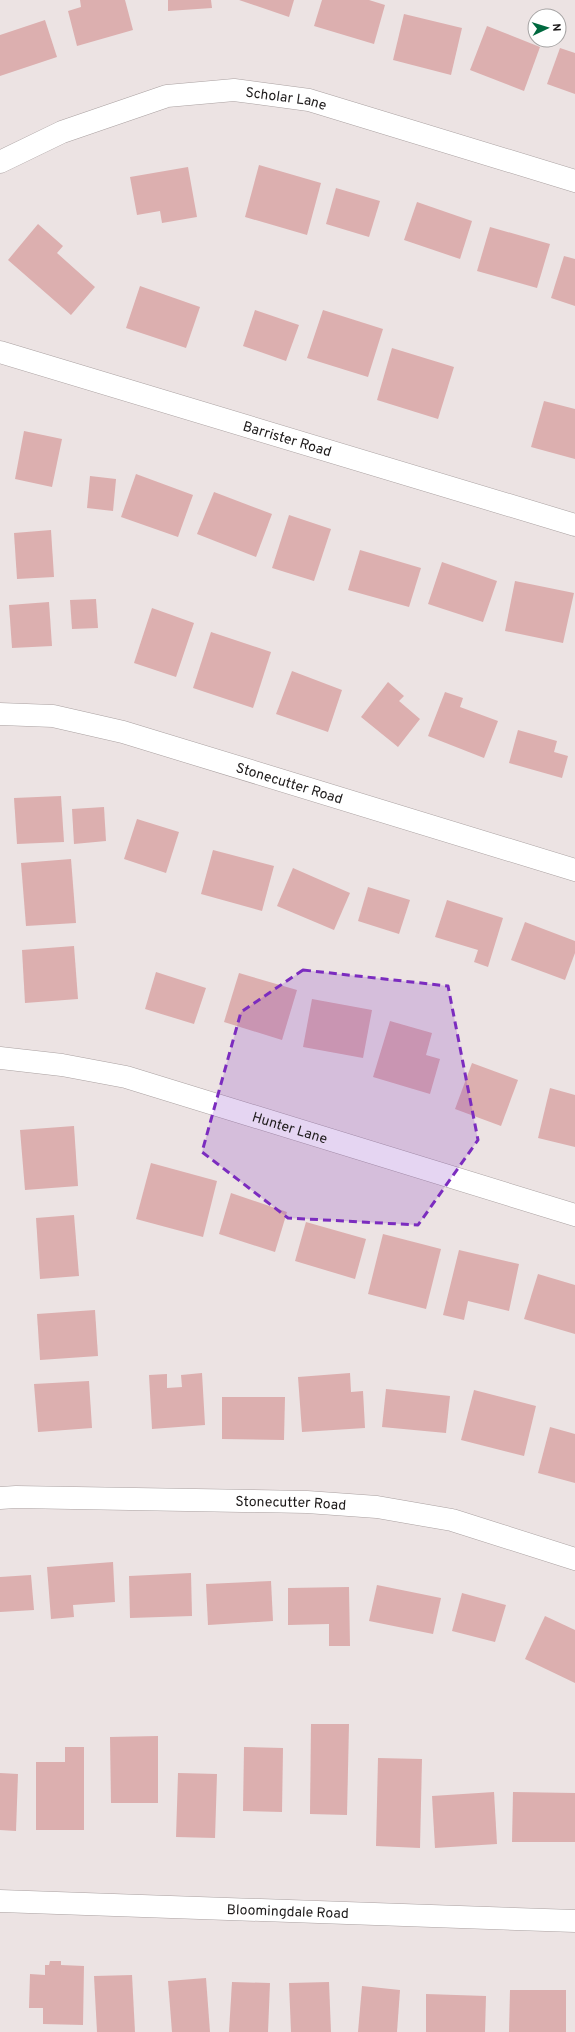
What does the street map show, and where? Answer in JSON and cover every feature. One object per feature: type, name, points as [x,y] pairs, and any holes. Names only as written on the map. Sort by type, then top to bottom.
[{"type":"street","name":"Scholar Lane","points":[[0,162],[62,132],[167,96],[234,90],[309,100],[575,181]]},
{"type":"street","name":"Barrister Road","points":[[0,352],[575,526]]},
{"type":"street","name":"Stonecutter Road","points":[[0,714],[53,716],[123,732],[575,870]]},
{"type":"street","name":"Hunter Lane","points":[[0,1058],[62,1065],[126,1077],[575,1215]]},
{"type":"street","name":"Stonecutter Road","points":[[0,1498],[16,1497],[299,1502],[377,1506],[452,1520],[575,1559]]},
{"type":"street","name":"Bloomingdale Road","points":[[0,1901],[575,1921]]},
{"type":"highlighted area","points":[[303,970],[448,986],[478,1140],[418,1225],[288,1218],[202,1152],[241,1012]]},
{"type":"building","points":[[80,0],[125,0],[133,30],[77,46],[68,11],[81,7]]},
{"type":"building","points":[[168,0],[211,0],[212,8],[168,11]]},
{"type":"building","points":[[239,0],[294,0],[289,17]]},
{"type":"building","points":[[322,0],[369,0],[385,5],[374,44],[314,26]]},
{"type":"building","points":[[404,14],[462,28],[451,75],[393,60]]},
{"type":"building","points":[[45,20],[57,57],[0,76],[0,35]]},
{"type":"building","points":[[487,26],[527,42],[527,48],[540,48],[524,91],[470,70]]},
{"type":"building","points":[[560,48],[575,53],[575,94],[547,84]]},
{"type":"building","points":[[259,165],[321,183],[307,235],[245,217]]},
{"type":"building","points":[[188,167],[197,217],[162,223],[160,211],[137,215],[130,177]]},
{"type":"building","points":[[336,188],[380,201],[369,237],[326,224]]},
{"type":"building","points":[[417,202],[472,221],[460,259],[404,240]]},
{"type":"building","points":[[38,224],[63,246],[57,253],[95,287],[71,315],[8,260]]},
{"type":"building","points":[[490,227],[550,244],[537,288],[477,271]]},
{"type":"building","points":[[564,256],[575,259],[575,306],[551,298]]},
{"type":"building","points":[[140,286],[200,307],[186,348],[126,328]]},
{"type":"building","points":[[255,310],[299,325],[286,361],[243,346]]},
{"type":"building","points":[[323,310],[383,329],[368,377],[307,358]]},
{"type":"building","points":[[392,348],[454,367],[438,419],[377,400]]},
{"type":"building","points":[[544,401],[575,409],[575,459],[531,447]]},
{"type":"building","points":[[24,431],[62,439],[52,487],[15,479]]},
{"type":"building","points":[[136,474],[193,495],[178,537],[121,517]]},
{"type":"building","points":[[90,476],[116,479],[113,511],[87,508]]},
{"type":"building","points":[[214,492],[272,514],[256,557],[197,534]]},
{"type":"building","points":[[289,515],[331,529],[314,581],[272,568]]},
{"type":"building","points":[[51,530],[54,577],[17,579],[14,533]]},
{"type":"building","points":[[360,550],[421,568],[409,607],[348,590]]},
{"type":"building","points":[[442,562],[497,581],[483,622],[428,604]]},
{"type":"building","points":[[515,581],[574,593],[563,643],[505,631]]},
{"type":"building","points":[[96,599],[98,628],[72,629],[70,600]]},
{"type":"building","points":[[49,602],[52,646],[12,648],[9,605]]},
{"type":"building","points":[[152,608],[194,623],[176,677],[134,663]]},
{"type":"building","points":[[211,632],[271,652],[253,708],[193,688]]},
{"type":"building","points":[[292,671],[342,690],[328,732],[276,714]]},
{"type":"building","points":[[388,682],[404,696],[399,701],[420,719],[398,747],[361,717]]},
{"type":"building","points":[[445,692],[463,698],[460,707],[498,721],[484,758],[428,736]]},
{"type":"building","points":[[518,730],[557,741],[554,752],[568,756],[562,778],[509,763]]},
{"type":"building","points":[[61,796],[64,842],[17,844],[14,798]]},
{"type":"building","points":[[104,807],[106,841],[74,844],[72,809]]},
{"type":"building","points":[[137,819],[179,832],[166,873],[124,859]]},
{"type":"building","points":[[213,850],[274,866],[262,911],[201,894]]},
{"type":"building","points":[[71,859],[76,923],[26,926],[21,863]]},
{"type":"building","points":[[293,868],[350,893],[334,930],[277,906]]},
{"type":"building","points":[[368,887],[410,900],[399,934],[358,921]]},
{"type":"building","points":[[447,900],[503,918],[488,967],[474,962],[478,950],[435,937]]},
{"type":"building","points":[[525,922],[575,941],[575,953],[565,980],[511,960]]},
{"type":"building","points":[[74,946],[78,999],[25,1003],[22,950]]},
{"type":"building","points":[[156,972],[206,988],[194,1024],[145,1009]]},
{"type":"building","points":[[239,973],[297,990],[282,1040],[224,1022]]},
{"type":"building","points":[[312,999],[372,1010],[363,1058],[303,1047]]},
{"type":"building","points":[[390,1021],[432,1033],[426,1055],[440,1059],[430,1094],[373,1077]]},
{"type":"building","points":[[472,1063],[518,1080],[501,1126],[455,1109]]},
{"type":"building","points":[[550,1088],[575,1095],[575,1147],[538,1138]]},
{"type":"building","points":[[74,1126],[78,1186],[25,1190],[20,1130]]},
{"type":"building","points":[[151,1163],[217,1181],[203,1237],[136,1219]]},
{"type":"building","points":[[231,1193],[287,1212],[275,1252],[219,1234]]},
{"type":"building","points":[[74,1215],[79,1276],[40,1279],[36,1218]]},
{"type":"building","points":[[306,1222],[366,1239],[355,1279],[295,1261]]},
{"type":"building","points":[[383,1234],[441,1249],[426,1309],[368,1294]]},
{"type":"building","points":[[459,1250],[519,1264],[509,1311],[468,1301],[464,1320],[443,1315]]},
{"type":"building","points":[[538,1274],[575,1285],[575,1334],[524,1319]]},
{"type":"building","points":[[95,1310],[98,1356],[40,1360],[37,1314]]},
{"type":"building","points":[[202,1373],[205,1425],[152,1429],[149,1375],[167,1374],[167,1388],[182,1387],[181,1375]]},
{"type":"building","points":[[350,1373],[351,1392],[363,1391],[365,1428],[302,1432],[298,1377]]},
{"type":"building","points":[[89,1381],[92,1428],[38,1432],[34,1384]]},
{"type":"building","points":[[386,1389],[450,1396],[446,1433],[382,1427]]},
{"type":"building","points":[[474,1390],[536,1406],[524,1456],[461,1440]]},
{"type":"building","points":[[222,1397],[285,1397],[284,1440],[222,1439]]},
{"type":"building","points":[[550,1427],[575,1434],[575,1483],[538,1473]]},
{"type":"building","points":[[113,1562],[115,1602],[73,1605],[74,1617],[51,1619],[47,1567]]},
{"type":"building","points":[[191,1573],[192,1616],[130,1618],[129,1576]]},
{"type":"building","points":[[31,1575],[34,1610],[0,1612],[0,1577]]},
{"type":"building","points":[[271,1581],[273,1621],[208,1625],[206,1584]]},
{"type":"building","points":[[377,1585],[441,1598],[433,1634],[369,1621]]},
{"type":"building","points":[[349,1587],[350,1646],[329,1646],[329,1624],[288,1625],[288,1588]]},
{"type":"building","points":[[462,1593],[506,1605],[495,1642],[452,1631]]},
{"type":"building","points":[[545,1616],[575,1630],[575,1683],[525,1659]]},
{"type":"building","points":[[311,1724],[349,1724],[347,1815],[310,1814]]},
{"type":"building","points":[[158,1736],[158,1803],[111,1803],[110,1737]]},
{"type":"building","points":[[65,1747],[84,1747],[84,1830],[36,1830],[36,1762],[65,1762]]},
{"type":"building","points":[[244,1747],[283,1748],[282,1812],[243,1811]]},
{"type":"building","points":[[378,1758],[422,1759],[420,1848],[376,1846]]},
{"type":"building","points":[[0,1773],[18,1774],[16,1831],[0,1830]]},
{"type":"building","points":[[178,1773],[217,1774],[215,1838],[176,1837]]},
{"type":"building","points":[[494,1792],[497,1844],[435,1848],[432,1796]]},
{"type":"building","points":[[513,1792],[575,1793],[575,1842],[512,1842]]},
{"type":"building","points":[[50,1961],[61,1961],[61,1965],[84,1966],[83,2025],[43,2024],[43,2008],[29,2008],[30,1974],[45,1975],[45,1965],[49,1965]]},
{"type":"building","points":[[132,1975],[135,2032],[97,2032],[94,1976]]},
{"type":"building","points":[[206,1978],[210,2032],[172,2032],[168,1981]]},
{"type":"building","points":[[232,1982],[270,1983],[268,2032],[229,2032]]},
{"type":"building","points":[[329,1982],[331,2032],[291,2032],[289,1983]]},
{"type":"building","points":[[362,1986],[400,1990],[397,2032],[358,2032]]},
{"type":"building","points":[[510,1990],[566,1990],[566,2032],[509,2032]]},
{"type":"building","points":[[426,1994],[486,1996],[485,2032],[426,2032]]}]
